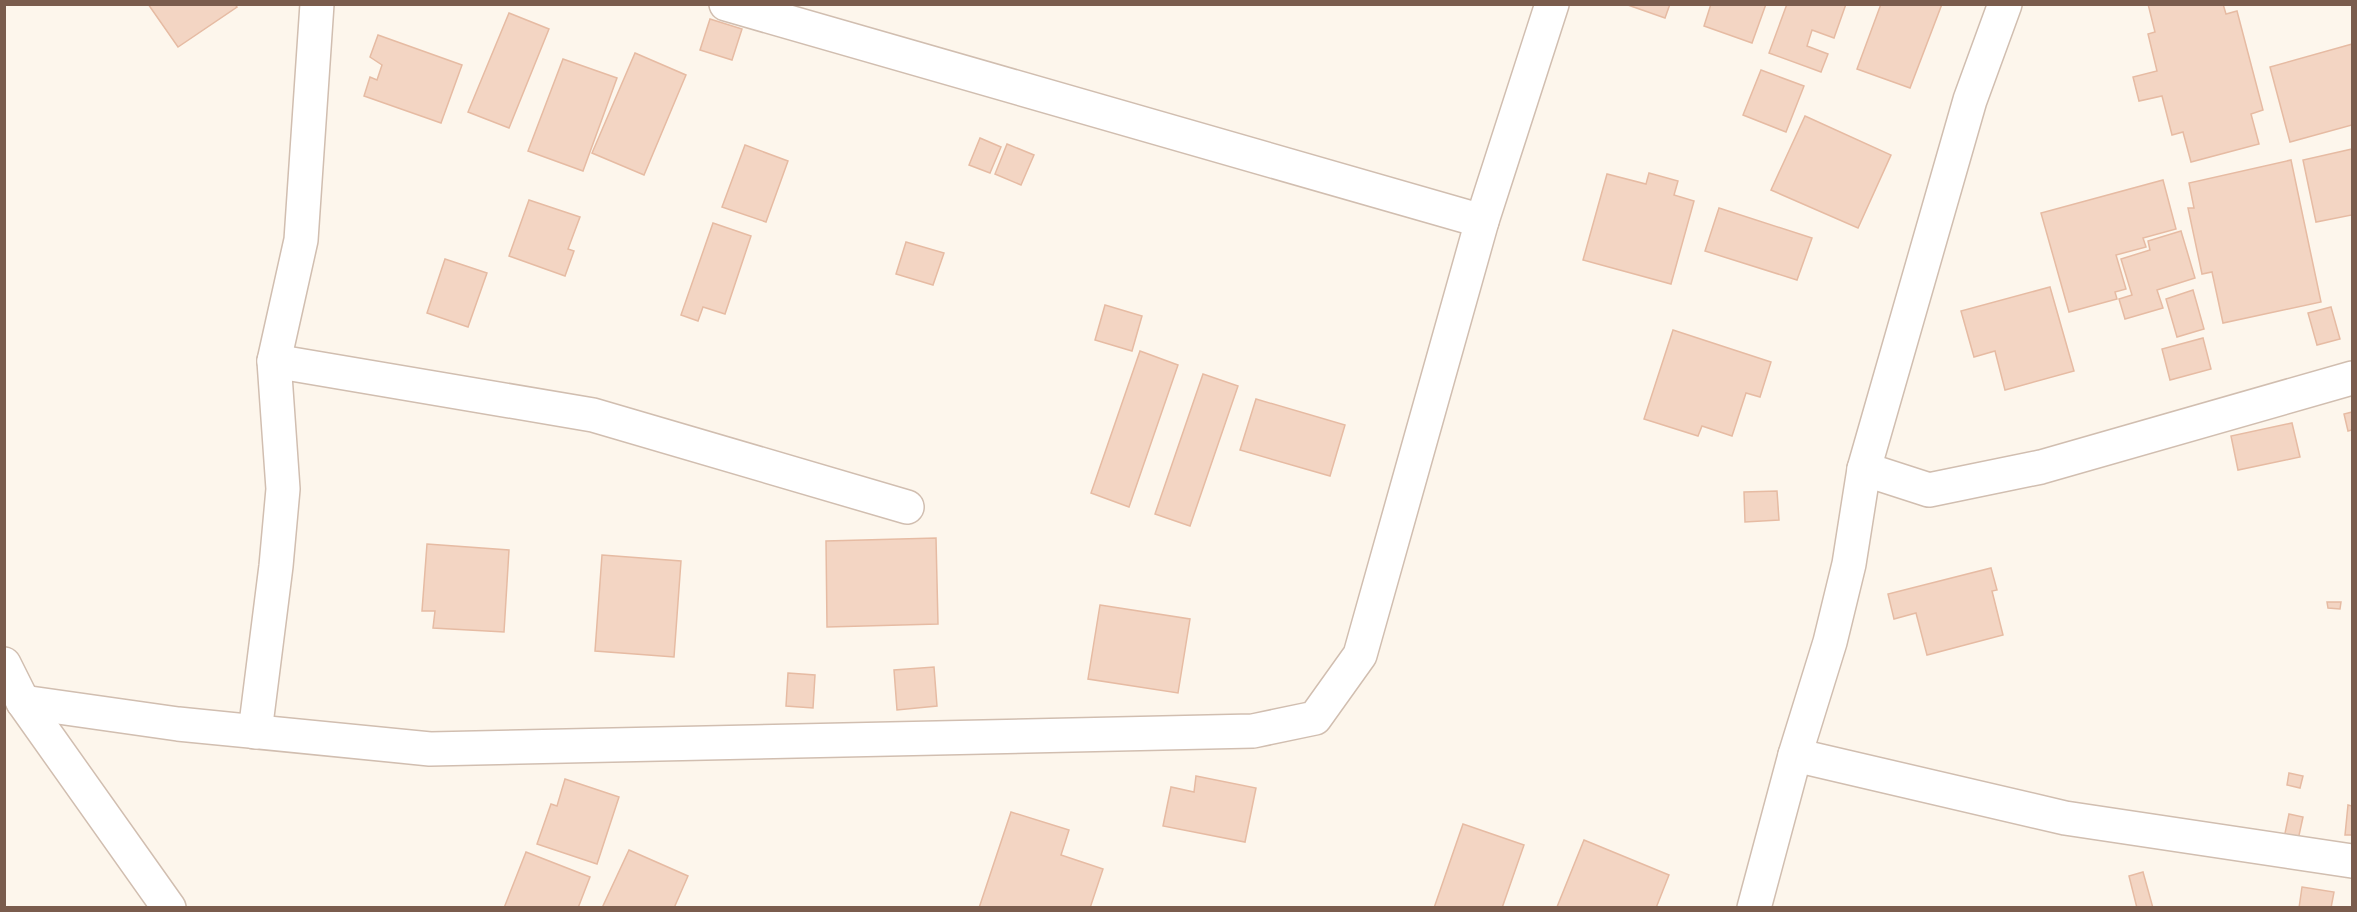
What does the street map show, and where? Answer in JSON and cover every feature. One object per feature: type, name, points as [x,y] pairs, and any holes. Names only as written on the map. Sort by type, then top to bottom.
[{"type":"street","points":[[255,732],[276,566],[283,489],[273,361],[301,240],[317,4]]},
{"type":"street","points":[[726,4],[1482,221]]},
{"type":"street","points":[[23,702],[178,724],[441,749],[1253,731],[1315,718],[1360,655],[1482,221],[1552,4]]},
{"type":"street","points":[[1754,908],[1795,755],[1833,631],[1849,564],[1864,468],[1970,100],[2005,4]]},
{"type":"street","points":[[273,361],[593,415],[907,507]]},
{"type":"street","points":[[1864,468],[1929,490],[2041,467],[2352,378]]},
{"type":"street","points":[[4,664],[23,702],[169,908]]},
{"type":"street","points":[[1795,755],[2065,818],[2352,861]]},
{"type":"building","points":[[148,4],[235,4],[237,7],[178,47]]},
{"type":"building","points":[[1625,4],[1670,4],[1665,18]]},
{"type":"building","points":[[1711,4],[1766,4],[1752,43],[1704,26]]},
{"type":"building","points":[[1787,4],[1846,4],[1834,38],[1812,30],[1807,46],[1828,54],[1821,72],[1769,53]]},
{"type":"building","points":[[1881,4],[1942,4],[1910,88],[1857,69]]},
{"type":"building","points":[[2148,4],[2223,4],[2226,14],[2237,11],[2263,110],[2251,114],[2259,144],[2191,162],[2183,132],[2172,135],[2162,96],[2139,101],[2133,77],[2157,71],[2148,34],[2155,32]]},
{"type":"building","points":[[509,13],[549,29],[509,128],[468,112]]},
{"type":"building","points":[[710,19],[742,29],[732,60],[700,50]]},
{"type":"building","points":[[378,35],[462,65],[441,123],[364,96],[370,77],[377,80],[382,65],[370,57]]},
{"type":"building","points":[[2352,44],[2352,125],[2290,142],[2270,67]]},
{"type":"building","points":[[635,53],[686,75],[644,175],[592,153]]},
{"type":"building","points":[[563,59],[617,78],[583,171],[528,151]]},
{"type":"building","points":[[1761,70],[1804,86],[1786,132],[1743,115]]},
{"type":"building","points":[[1805,116],[1891,155],[1858,228],[1771,190]]},
{"type":"building","points":[[980,138],[1001,147],[990,173],[969,165]]},
{"type":"building","points":[[1007,144],[1034,155],[1021,185],[995,174]]},
{"type":"building","points":[[745,145],[788,161],[766,222],[722,207]]},
{"type":"building","points":[[2352,149],[2352,215],[2316,222],[2303,160]]},
{"type":"building","points":[[2291,160],[2321,302],[2223,323],[2212,272],[2202,274],[2188,208],[2194,208],[2189,183]]},
{"type":"building","points":[[1649,173],[1678,181],[1674,195],[1694,201],[1671,284],[1583,260],[1607,174],[1646,184]]},
{"type":"building","points":[[2163,180],[2176,229],[2143,238],[2146,247],[2116,255],[2126,289],[2115,292],[2117,299],[2069,312],[2041,213]]},
{"type":"building","points":[[529,200],[580,217],[568,249],[574,251],[565,276],[509,256]]},
{"type":"building","points":[[1719,208],[1812,238],[1797,280],[1705,251]]},
{"type":"building","points":[[713,223],[751,236],[725,314],[703,307],[698,321],[681,315]]},
{"type":"building","points":[[2181,231],[2195,278],[2157,290],[2163,308],[2125,319],[2119,299],[2132,295],[2121,259],[2150,250],[2148,241]]},
{"type":"building","points":[[906,242],[944,253],[933,285],[896,274]]},
{"type":"building","points":[[445,259],[487,273],[468,327],[427,313]]},
{"type":"building","points":[[2050,287],[2074,371],[2005,390],[1995,351],[1974,357],[1961,311]]},
{"type":"building","points":[[2193,290],[2204,329],[2177,337],[2166,299]]},
{"type":"building","points":[[1105,305],[1142,316],[1132,351],[1095,340]]},
{"type":"building","points":[[2331,307],[2340,339],[2317,345],[2308,313]]},
{"type":"building","points":[[1673,330],[1771,362],[1760,397],[1746,393],[1732,436],[1702,426],[1698,436],[1644,419]]},
{"type":"building","points":[[2203,338],[2211,369],[2170,380],[2162,349]]},
{"type":"building","points":[[1140,351],[1178,365],[1129,507],[1091,493]]},
{"type":"building","points":[[1203,374],[1238,386],[1190,526],[1155,514]]},
{"type":"building","points":[[1256,399],[1345,425],[1330,476],[1240,450]]},
{"type":"building","points":[[2352,412],[2352,430],[2348,431],[2344,414]]},
{"type":"building","points":[[2292,423],[2300,457],[2238,470],[2231,436]]},
{"type":"building","points":[[1777,491],[1779,520],[1745,522],[1744,492]]},
{"type":"building","points":[[936,538],[938,624],[827,627],[826,541]]},
{"type":"building","points":[[427,544],[509,550],[504,632],[433,628],[435,611],[422,611]]},
{"type":"building","points":[[602,555],[681,561],[674,657],[595,651]]},
{"type":"building","points":[[1991,568],[1997,590],[1992,591],[2003,635],[1927,655],[1916,613],[1894,619],[1888,594]]},
{"type":"building","points":[[2327,602],[2341,602],[2340,609],[2328,608]]},
{"type":"building","points":[[1100,605],[1190,619],[1178,693],[1088,679]]},
{"type":"building","points":[[934,667],[937,706],[897,710],[894,670]]},
{"type":"building","points":[[788,673],[815,675],[813,708],[786,706]]},
{"type":"building","points":[[2289,773],[2303,776],[2300,788],[2287,785]]},
{"type":"building","points":[[1196,776],[1256,788],[1245,842],[1163,826],[1171,787],[1194,792]]},
{"type":"building","points":[[565,779],[619,797],[597,864],[537,844],[551,804],[557,806]]},
{"type":"building","points":[[2348,805],[2352,806],[2352,835],[2345,835]]},
{"type":"building","points":[[1011,812],[1069,830],[1061,855],[1103,869],[1090,908],[979,908]]},
{"type":"building","points":[[2289,814],[2303,817],[2298,840],[2284,838]]},
{"type":"building","points":[[1463,824],[1524,845],[1502,908],[1434,908]]},
{"type":"building","points":[[1584,840],[1669,875],[1656,908],[1557,907]]},
{"type":"building","points":[[629,850],[688,876],[674,908],[602,908]]},
{"type":"building","points":[[526,852],[590,877],[578,908],[504,908]]},
{"type":"building","points":[[2143,872],[2153,908],[2137,908],[2129,876]]},
{"type":"building","points":[[2302,887],[2334,892],[2331,908],[2299,908]]}]
